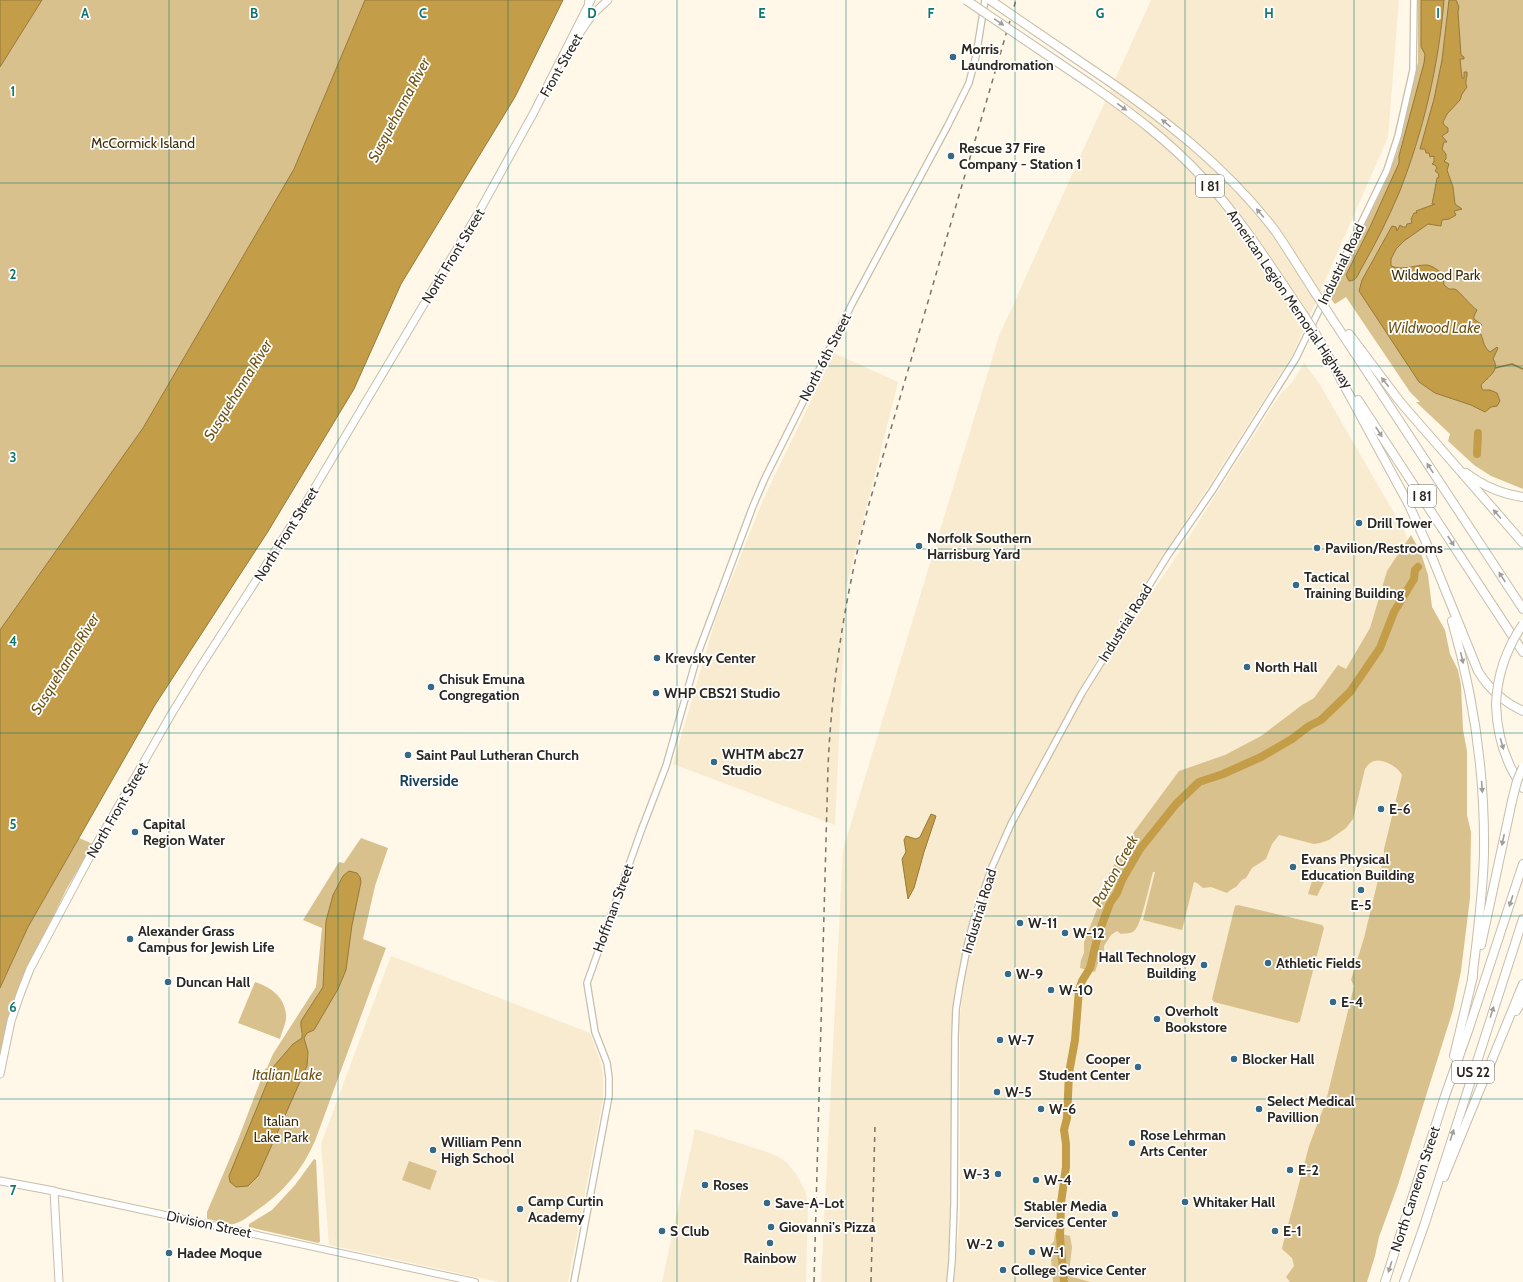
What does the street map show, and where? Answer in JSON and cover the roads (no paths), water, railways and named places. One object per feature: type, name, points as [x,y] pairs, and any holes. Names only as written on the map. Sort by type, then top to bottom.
[{"type":"highway","name":"American Legion Memorial Highway","points":[[966,0],[1090,84],[1154,132],[1203,177],[1244,228],[1303,314],[1523,652]]},
{"type":"highway","name":"American Legion Memorial Highway","points":[[990,0],[1127,93],[1184,138],[1233,183],[1276,232],[1332,314],[1523,609]]},
{"type":"highway","points":[[1332,314],[1386,384],[1523,543]]},
{"type":"highway","points":[[1320,340],[1399,484],[1417,522],[1478,671],[1487,685],[1495,693],[1523,711]]},
{"type":"highway","points":[[1455,464],[1484,485],[1501,492],[1523,497]]},
{"type":"highway","points":[[1436,567],[1456,633],[1466,673],[1474,716],[1481,771],[1483,875],[1472,980]]},
{"type":"highway","points":[[1523,624],[1511,644],[1503,663],[1497,688],[1496,705],[1498,731],[1503,749],[1512,770],[1523,788]]},
{"type":"highway","points":[[1445,1096],[1482,940],[1512,801],[1517,781],[1523,767]]},
{"type":"highway","name":"US 22","points":[[1445,1096],[1523,864]]},
{"type":"highway","name":"US 22","points":[[1424,1226],[1523,919]]},
{"type":"highway","points":[[1424,1226],[1523,984]]},
{"type":"highway","points":[[1500,1039],[1523,1000]]},
{"type":"highway","name":"North Cameron Street","points":[[1385,1282],[1445,1096]]},
{"type":"highway","name":"North Cameron Street","points":[[1404,1282],[1424,1226]]},
{"type":"main road","name":"Front Street","points":[[533,114],[580,31],[592,15],[608,0]]},
{"type":"main road","name":"North Front Street","points":[[0,1074],[11,1021],[22,988],[30,969],[96,845],[199,669],[294,522],[480,210],[533,114],[590,1]]},
{"type":"main road","name":"Division Street","points":[[0,1178],[13,1183]]},
{"type":"main road","name":"Division Street","points":[[0,1181],[54,1191],[475,1282]]},
{"type":"main road","points":[[54,1191],[59,1282]]},
{"type":"street","name":"North 6th Street","points":[[679,723],[698,653],[765,478],[856,296],[969,83],[976,56],[985,0]]},
{"type":"street","name":"Industrial Road","points":[[950,1282],[954,1204],[956,1010],[968,943],[978,905],[992,867],[1011,824],[1082,693],[1168,555],[1212,492],[1296,358],[1378,189],[1394,151],[1413,70],[1414,0]]},
{"type":"street","name":"Hoffman Street","points":[[574,1282],[609,1096],[607,1063],[595,1032],[587,983],[640,831],[666,766],[679,723]]},
{"type":"water","points":[[0,0],[42,0],[0,67]]},
{"type":"water","name":"Susquehanna River","points":[[365,0],[563,0],[515,97],[401,284],[354,389],[267,533],[155,705],[28,927],[0,988],[0,630],[143,428],[294,169]]},
{"type":"water","points":[[1421,0],[1444,0],[1442,24],[1429,98],[1408,170],[1399,193],[1358,275],[1355,279],[1349,281],[1346,275],[1399,163],[1399,156],[1424,63],[1425,54],[1421,47]]},
{"type":"water","name":"Wildwood Lake","points":[[1449,0],[1456,0],[1459,7],[1458,12],[1461,55],[1464,57],[1464,59],[1460,59],[1462,78],[1464,78],[1464,72],[1467,72],[1467,87],[1460,100],[1447,114],[1443,122],[1448,128],[1448,132],[1442,136],[1447,142],[1444,142],[1442,149],[1446,154],[1446,159],[1444,161],[1449,164],[1447,170],[1453,187],[1455,204],[1462,209],[1454,211],[1456,215],[1449,219],[1442,220],[1441,226],[1428,224],[1404,241],[1396,249],[1391,259],[1391,266],[1404,268],[1428,265],[1433,267],[1443,274],[1444,285],[1449,289],[1457,290],[1477,310],[1474,319],[1482,325],[1479,331],[1484,345],[1490,352],[1497,347],[1498,348],[1493,359],[1495,363],[1495,370],[1481,385],[1483,390],[1490,390],[1497,393],[1500,401],[1497,406],[1491,407],[1485,412],[1471,405],[1435,393],[1419,382],[1359,291],[1362,280],[1392,226],[1396,227],[1397,231],[1400,225],[1406,227],[1407,224],[1412,223],[1411,219],[1414,213],[1417,213],[1416,211],[1435,204],[1432,204],[1437,178],[1439,177],[1438,173],[1435,171],[1437,168],[1432,164],[1434,162],[1434,156],[1430,157],[1429,153],[1426,153],[1425,149],[1420,149],[1434,99],[1442,60]]},
{"type":"water","points":[[931,814],[936,816],[914,888],[908,899],[902,859],[906,852],[904,840],[906,836],[916,839],[920,837]]},
{"type":"water","name":"Italian Lake","points":[[349,871],[357,873],[361,882],[352,925],[346,970],[338,989],[314,1030],[307,1033],[304,1038],[308,1052],[307,1066],[258,1176],[248,1186],[236,1187],[230,1182],[229,1176],[274,1066],[293,1044],[302,1038],[301,1021],[323,987],[326,921],[333,895],[343,876]]},
{"type":"waterway","points":[[1495,368],[1512,364],[1523,369]]},
{"type":"waterway","name":"Paxton Creek","points":[[1477,454],[1478,433]]},
{"type":"waterway","name":"Paxton Creek","points":[[1064,1282],[1060,1237],[1061,1203],[1066,1167],[1066,1144],[1064,1130],[1067,1118],[1069,1073],[1075,1040],[1079,990],[1082,981],[1090,968],[1098,935],[1110,903],[1117,893],[1122,880],[1140,849],[1176,804],[1199,782],[1223,774],[1261,757],[1292,739],[1309,726],[1321,720],[1350,692],[1380,648],[1394,612],[1414,579],[1415,570],[1418,567]]},
{"type":"railway","points":[[814,1282],[828,767],[833,700],[841,634],[853,569],[869,504],[1016,0]]},
{"type":"railway","points":[[871,1282],[875,1125]]},
{"type":"place","name":"Morris Laundromation","points":[[953,57]]},
{"type":"place","name":"Rescue 37 Fire Company - Station 1","points":[[951,156]]},
{"type":"place","name":"Drill Tower","points":[[1359,523]]},
{"type":"place","name":"Norfolk Southern Harrisburg Yard","points":[[919,546]]},
{"type":"place","name":"Pavilion/Restrooms","points":[[1317,548]]},
{"type":"place","name":"Tactical Training Building","points":[[1296,585]]},
{"type":"place","name":"Krevsky Center","points":[[657,658]]},
{"type":"place","name":"North Hall","points":[[1247,667]]},
{"type":"place","name":"Chisuk Emuna Congregation","points":[[431,687]]},
{"type":"place","name":"WHP CBS21 Studio","points":[[656,693]]},
{"type":"place","name":"Saint Paul Lutheran Church","points":[[408,755]]},
{"type":"place","name":"WHTM abc27 Studio","points":[[714,762]]},
{"type":"place","name":"E-6","points":[[1381,809]]},
{"type":"place","name":"Capital Region Water","points":[[135,832]]},
{"type":"place","name":"Evans Physical Education Building","points":[[1293,867]]},
{"type":"place","name":"E-5","points":[[1361,890]]},
{"type":"place","name":"W-11","points":[[1020,923]]},
{"type":"place","name":"W-12","points":[[1065,933]]},
{"type":"place","name":"Alexander Grass Campus for Jewish Life","points":[[130,939]]},
{"type":"place","name":"Athletic Fields","points":[[1268,963]]},
{"type":"place","name":"Hall Technology Building","points":[[1204,965]]},
{"type":"place","name":"W-9","points":[[1008,974]]},
{"type":"place","name":"Duncan Hall","points":[[168,982]]},
{"type":"place","name":"W-10","points":[[1051,990]]},
{"type":"place","name":"E-4","points":[[1333,1002]]},
{"type":"place","name":"Overholt Bookstore","points":[[1157,1019]]},
{"type":"place","name":"W-7","points":[[1000,1040]]},
{"type":"place","name":"Blocker Hall","points":[[1234,1059]]},
{"type":"place","name":"Cooper Student Center","points":[[1138,1067]]},
{"type":"place","name":"W-5","points":[[997,1092]]},
{"type":"place","name":"W-6","points":[[1041,1109]]},
{"type":"place","name":"Select Medical Pavillion","points":[[1259,1109]]},
{"type":"place","name":"Rose Lehrman Arts Center","points":[[1132,1143]]},
{"type":"place","name":"William Penn High School","points":[[433,1150]]},
{"type":"place","name":"E-2","points":[[1290,1170]]},
{"type":"place","name":"W-3","points":[[998,1174]]},
{"type":"place","name":"W-4","points":[[1036,1180]]},
{"type":"place","name":"Roses","points":[[705,1185]]},
{"type":"place","name":"Whitaker Hall","points":[[1185,1202]]},
{"type":"place","name":"Save-A-Lot","points":[[767,1203]]},
{"type":"place","name":"Camp Curtin Academy","points":[[520,1209]]},
{"type":"place","name":"Stabler Media Services Center","points":[[1115,1214]]},
{"type":"place","name":"Giovanni's Pizza","points":[[771,1227]]},
{"type":"place","name":"S Club","points":[[662,1231]]},
{"type":"place","name":"E-1","points":[[1275,1231]]},
{"type":"place","name":"Rainbow","points":[[770,1243]]},
{"type":"place","name":"W-2","points":[[1001,1244]]},
{"type":"place","name":"W-1","points":[[1032,1252]]},
{"type":"place","name":"Hadee Moque","points":[[169,1253]]},
{"type":"place","name":"College Service Center","points":[[1003,1270]]},
{"type":"district","name":"Riverside","points":[[429,781]]},
{"type":"park label","name":"McCormick Island","points":[[143,143]]},
{"type":"park label","name":"Wildwood Park","points":[[1436,275]]},
{"type":"park label","name":"Italian Lake Park","points":[[281,1130]]}]
